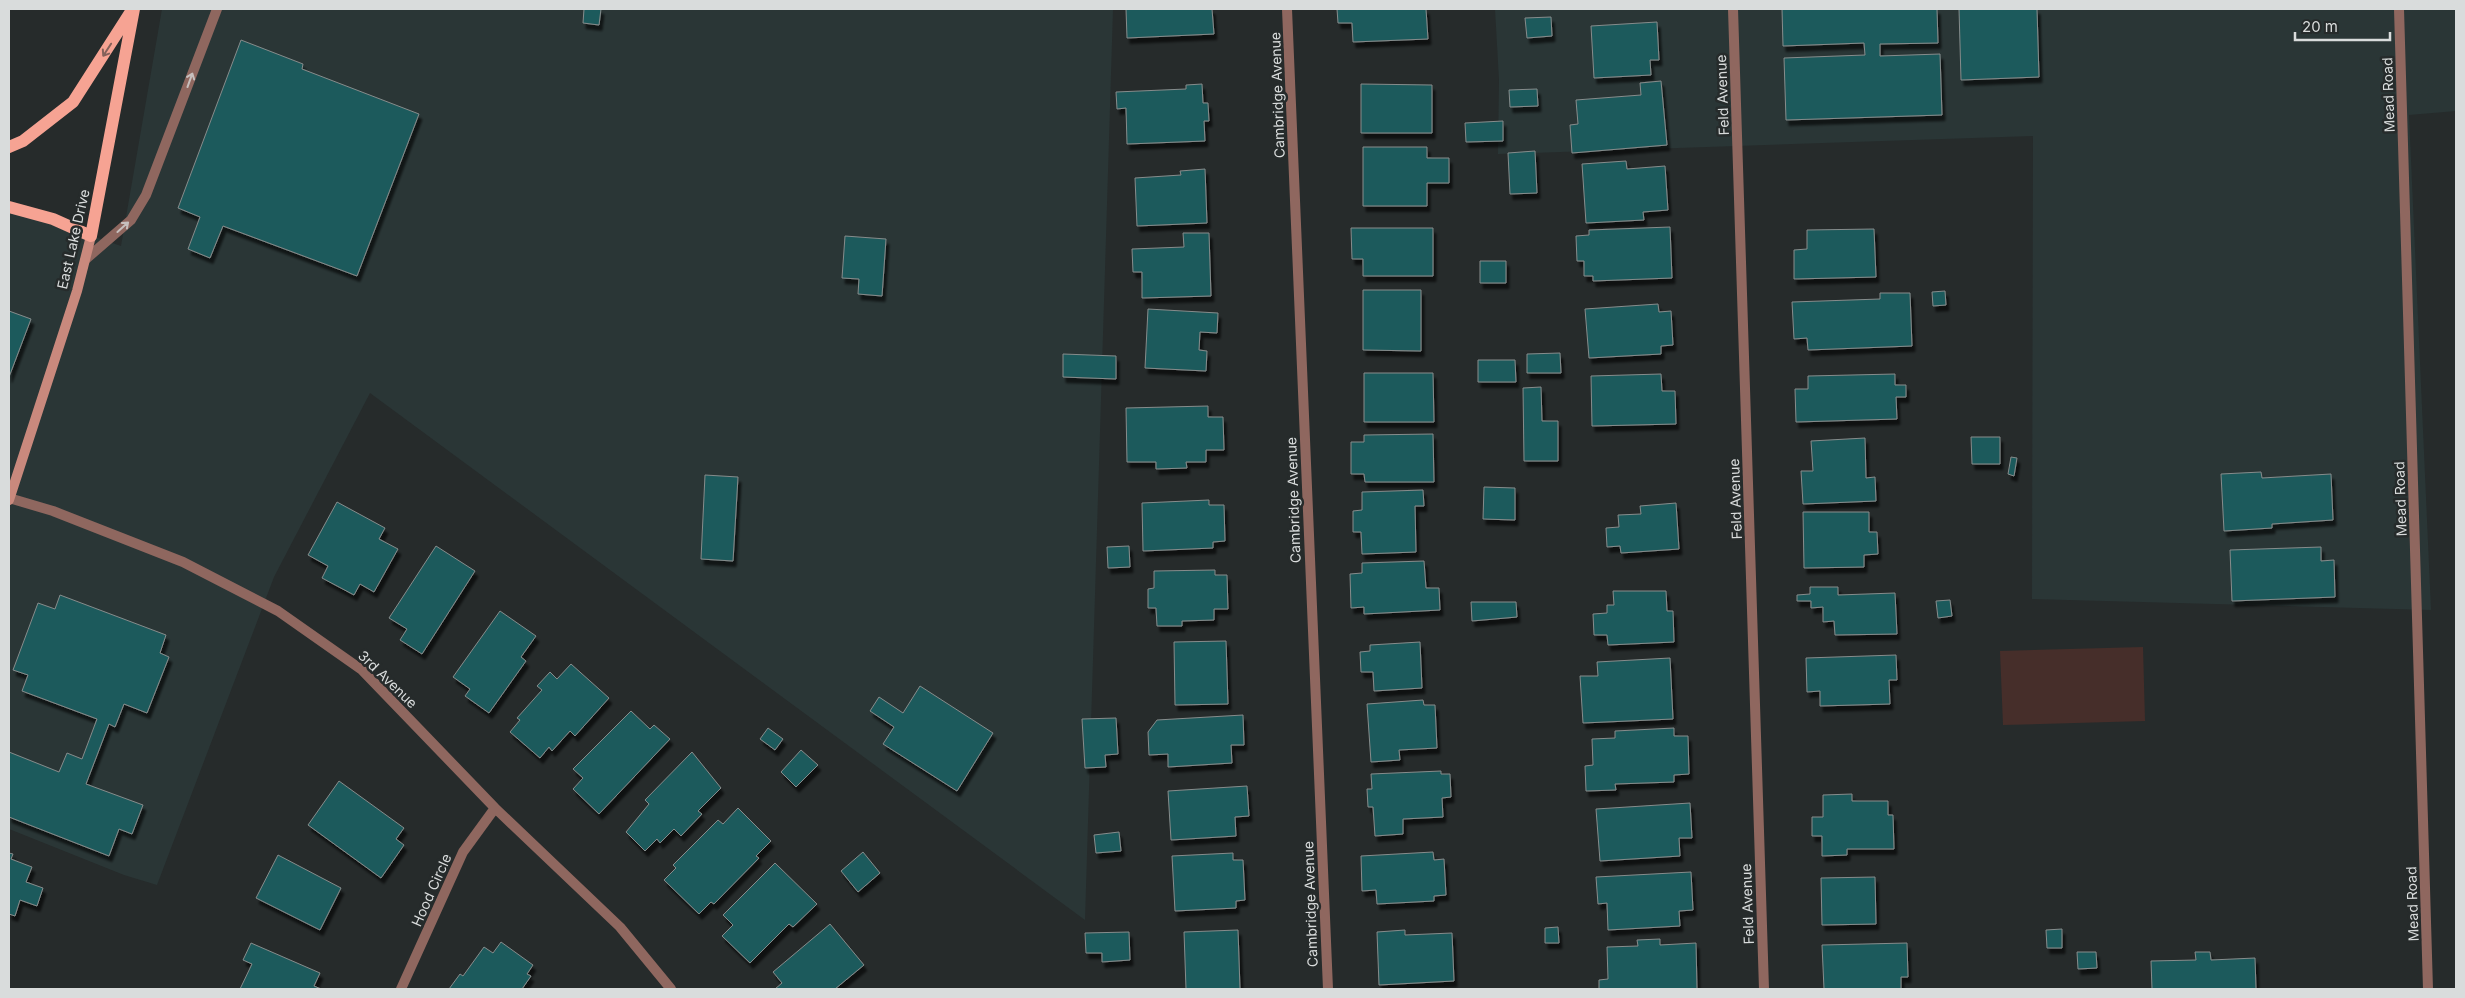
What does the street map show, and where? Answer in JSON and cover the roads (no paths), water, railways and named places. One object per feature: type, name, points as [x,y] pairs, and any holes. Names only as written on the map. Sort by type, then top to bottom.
[{"type":"main road","points":[[9,147],[23,141],[73,102],[133,9]]},
{"type":"main road","name":"East Lake Drive","points":[[91,236],[133,9]]},
{"type":"main road","points":[[9,208],[53,219],[91,236]]},
{"type":"street","points":[[86,259],[131,220],[146,195],[217,9]]},
{"type":"street","name":"Cambridge Avenue","points":[[1287,9],[1328,989]]},
{"type":"street","name":"Feld Avenue","points":[[1733,9],[1764,989]]},
{"type":"street","name":"Mead Road","points":[[2399,9],[2428,989]]},
{"type":"street","name":"East Lake Drive","points":[[9,499],[86,259],[91,236]]},
{"type":"street","name":"3rd Avenue","points":[[9,499],[53,511],[183,562],[278,610],[362,670],[495,808],[620,927],[671,989]]},
{"type":"street","name":"Hood Circle","points":[[401,989],[463,852],[495,808]]}]
